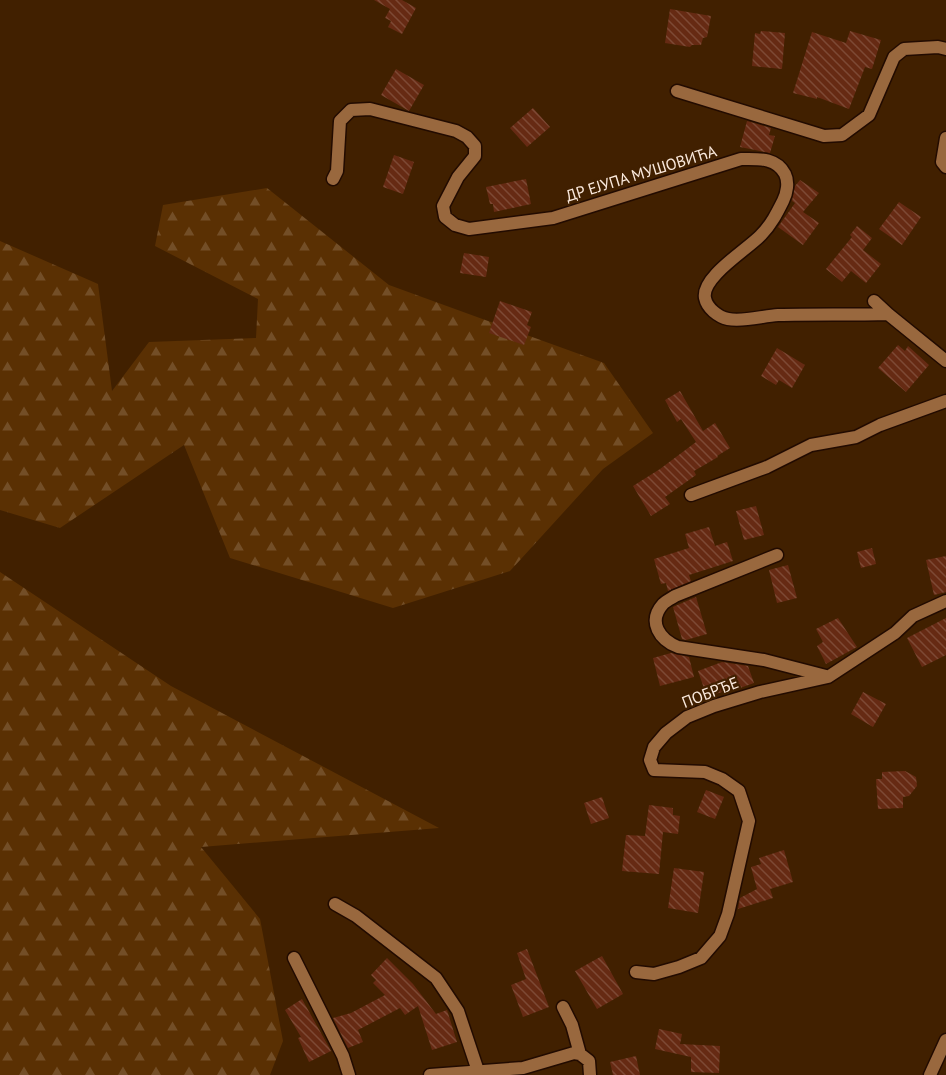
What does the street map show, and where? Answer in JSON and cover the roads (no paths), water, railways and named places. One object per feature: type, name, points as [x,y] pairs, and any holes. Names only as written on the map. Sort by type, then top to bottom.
[{"type":"street","points":[[677,91],[824,136],[842,135],[869,115],[894,57],[904,49],[938,47],[946,49]]},
{"type":"street","name":"ДР ЕЈУПА МУШОВИЋА","points":[[333,179],[337,171],[340,121],[351,110],[369,109],[456,131],[467,137],[475,146],[475,156],[458,177],[443,206],[445,217],[455,225],[469,229],[553,218],[741,159],[762,159],[779,165],[787,177],[786,193],[776,215],[762,235],[718,273],[707,286],[705,298],[712,311],[727,319],[776,315],[888,314]]},
{"type":"street","points":[[946,138],[942,162],[946,167]]},
{"type":"street","points":[[874,301],[946,361]]},
{"type":"street","points":[[691,495],[767,467],[812,445],[856,437],[879,425],[946,401]]},
{"type":"street","points":[[777,555],[675,596],[662,605],[657,615],[656,626],[660,636],[668,643],[678,647],[764,660],[828,677]]},
{"type":"street","name":"ПОБРЂЕ","points":[[636,972],[654,974],[701,958],[720,936],[728,914],[749,821],[739,791],[722,779],[705,772],[654,770],[651,760],[654,747],[666,733],[687,717],[714,706],[760,692],[828,677],[895,633],[913,616],[946,601]]},
{"type":"street","points":[[334,904],[356,916],[436,978],[458,1011],[478,1071]]},
{"type":"street","points":[[294,958],[343,1056],[349,1075]]},
{"type":"street","points":[[563,1007],[572,1025],[580,1054]]},
{"type":"street","points":[[930,1075],[946,1040]]},
{"type":"street","points":[[430,1075],[523,1068],[574,1053],[589,1060],[590,1075]]}]
